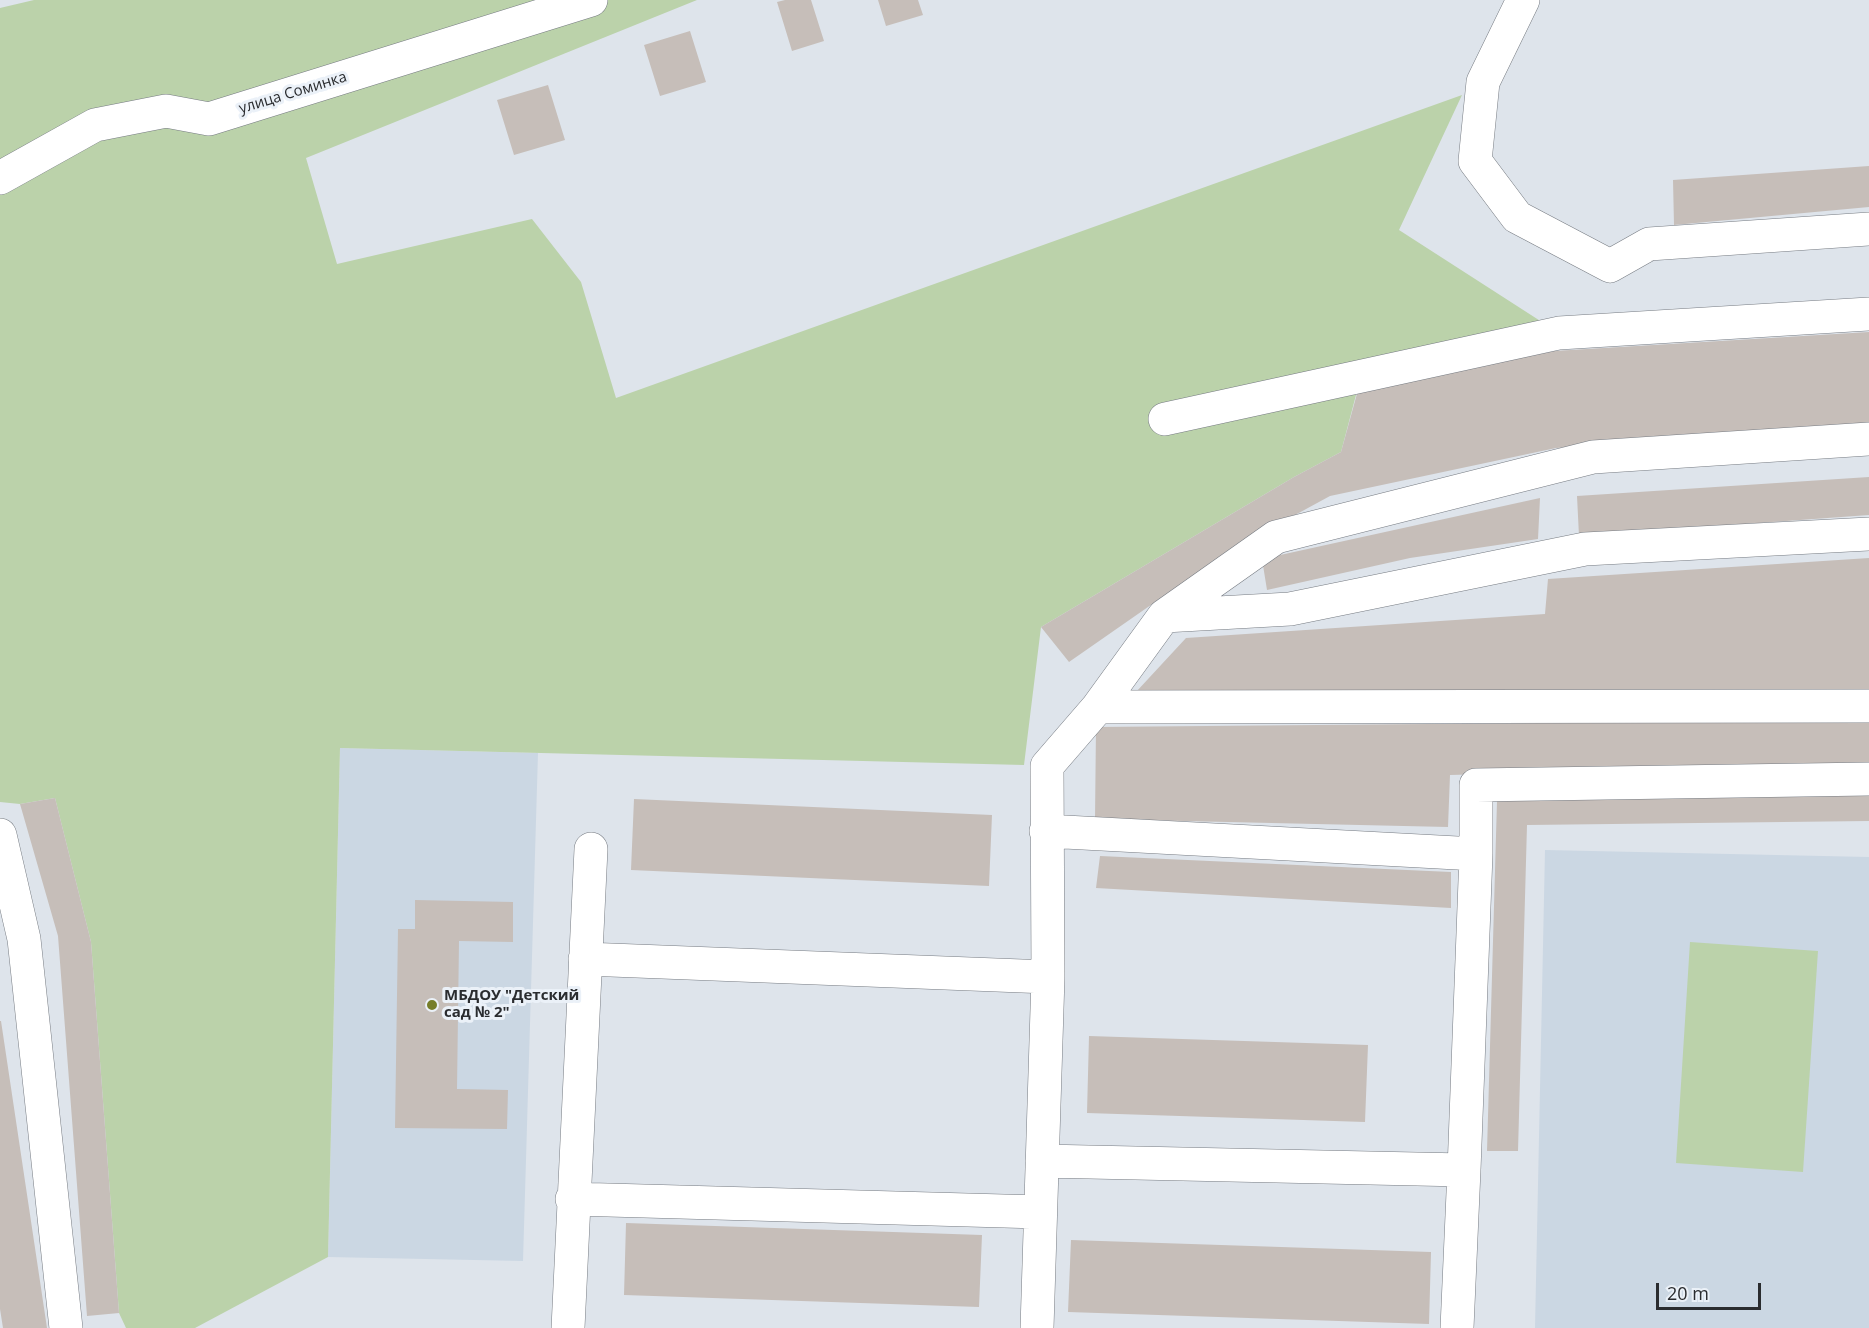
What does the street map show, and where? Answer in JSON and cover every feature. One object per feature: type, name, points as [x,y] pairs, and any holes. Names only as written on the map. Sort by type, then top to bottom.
[{"type":"street","name":"улица Соминка","points":[[0,178],[94,126],[166,111],[208,119],[591,0]]},
{"type":"street","points":[[1523,0],[1483,82],[1475,161],[1517,217],[1610,266],[1649,244],[1869,229]]},
{"type":"street","points":[[1165,419],[1559,333],[1869,315]]},
{"type":"street","points":[[1037,1328],[1048,977],[1047,766],[1098,706],[1164,616],[1276,537],[1593,457],[1869,439]]},
{"type":"street","points":[[1164,616],[1290,609],[1585,549],[1869,534]]},
{"type":"street","points":[[1098,706],[1869,706]]},
{"type":"street","points":[[1457,1328],[1476,854],[1476,785],[1869,779]]},
{"type":"street","points":[[1046,831],[1476,854]]},
{"type":"street","points":[[0,835],[24,939],[66,1328]]},
{"type":"street","points":[[568,1328],[572,1199],[591,849]]},
{"type":"street","points":[[585,959],[1048,977]]},
{"type":"street","points":[[1042,1161],[1464,1170]]},
{"type":"street","points":[[572,1199],[1040,1212]]},
{"type":"shaded area","name":"МБДОУ \"Детский сад № 2\"","points":[[340,748],[538,753],[523,1261],[328,1257]]},
{"type":"shaded area","points":[[1545,850],[1869,857],[1869,1328],[1535,1328]]},
{"type":"green space","points":[[34,0],[697,0],[306,158],[337,264],[532,219],[581,282],[616,398],[1462,95],[1399,230],[1559,333],[1361,376],[1341,452],[1294,477],[1041,627],[1024,765],[340,748],[328,1257],[195,1328],[126,1328],[119,1313],[91,942],[55,798],[20,804],[0,802],[0,8]]},
{"type":"green space","points":[[1690,942],[1818,951],[1803,1172],[1676,1163]]},
{"type":"building","points":[[811,0],[824,41],[792,51],[777,2]]},
{"type":"building","points":[[878,0],[918,0],[923,15],[886,26]]},
{"type":"building","points":[[690,31],[706,82],[660,96],[644,45]]},
{"type":"building","points":[[548,85],[565,140],[514,155],[497,100]]},
{"type":"building","points":[[1869,166],[1869,207],[1674,225],[1673,180]]},
{"type":"building","points":[[1869,332],[1869,426],[1556,448],[1330,496],[1227,552],[1069,662],[1041,627],[1294,477],[1341,452],[1358,390],[1554,351]]},
{"type":"building","points":[[1869,477],[1869,515],[1579,536],[1577,496]]},
{"type":"building","points":[[1540,498],[1538,539],[1410,558],[1267,590],[1262,559]]},
{"type":"building","points":[[1869,558],[1869,693],[1136,692],[1186,638],[1545,614],[1548,579]]},
{"type":"building","points":[[1869,720],[1869,764],[1450,775],[1448,827],[1095,819],[1096,727]]},
{"type":"building","points":[[1869,793],[1869,821],[1527,825],[1518,1151],[1487,1151],[1497,801]]},
{"type":"building","points":[[55,798],[91,942],[119,1313],[87,1316],[58,936],[20,804]]},
{"type":"building","points":[[634,799],[992,815],[989,886],[631,870]]},
{"type":"building","points":[[1100,856],[1451,872],[1451,908],[1096,888]]},
{"type":"building","points":[[415,900],[513,902],[513,942],[459,941],[457,1089],[508,1090],[507,1129],[395,1128],[398,929],[415,929]]},
{"type":"building","points":[[0,1021],[47,1328],[3,1328],[0,1309]]},
{"type":"building","points":[[1089,1036],[1368,1045],[1365,1122],[1087,1113]]},
{"type":"building","points":[[626,1223],[982,1235],[979,1307],[624,1295]]},
{"type":"building","points":[[1071,1240],[1431,1252],[1429,1324],[1068,1312]]},
{"type":"place","name":"МБДОУ \"Детский сад № 2\"","points":[[432,1005]]}]
